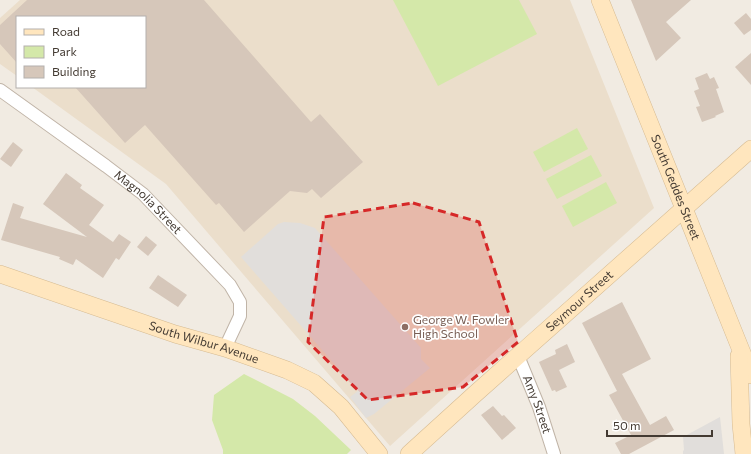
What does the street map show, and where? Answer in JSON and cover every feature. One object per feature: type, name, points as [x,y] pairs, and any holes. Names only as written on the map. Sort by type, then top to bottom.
[{"type":"street","name":"South Geddes Street","points":[[601,0],[751,375]]},
{"type":"street","name":"Magnolia Street","points":[[0,90],[143,194],[230,285],[240,302],[240,316],[225,348]]},
{"type":"street","name":"Seymour Street","points":[[409,454],[751,149]]},
{"type":"street","name":"South Wilbur Avenue","points":[[0,274],[175,334],[225,348],[287,370],[314,383],[341,407],[379,454]]},
{"type":"street","points":[[738,344],[741,424],[744,454]]},
{"type":"street","name":"Amy Street","points":[[518,356],[539,407],[554,454]]},
{"type":"highlighted area","points":[[413,203],[479,222],[518,342],[463,387],[368,400],[308,342],[324,217]]},
{"type":"shaded area","name":"George W. Fowler High School","points":[[20,0],[570,0],[654,208],[390,446],[166,184],[33,88],[146,88],[146,16],[16,16],[16,75],[0,64],[0,18]]},
{"type":"shaded area","points":[[284,222],[300,223],[315,228],[421,348],[421,359],[430,368],[374,414],[366,418],[350,397],[358,391],[241,257],[278,224]]},
{"type":"shaded area","points":[[720,417],[724,454],[683,454],[683,437]]},
{"type":"green space","points":[[393,0],[519,0],[537,34],[438,86]]},
{"type":"green space","points":[[577,128],[588,149],[544,172],[533,152]]},
{"type":"green space","points":[[591,155],[602,176],[557,199],[546,179]]},
{"type":"green space","points":[[606,182],[617,203],[573,227],[562,206]]},
{"type":"green space","points":[[244,374],[293,399],[315,416],[351,450],[347,454],[223,454],[223,450],[212,420],[214,395]]},
{"type":"building","points":[[27,0],[204,0],[311,122],[320,114],[363,162],[321,198],[312,189],[307,193],[290,191],[244,232],[219,203],[216,205],[145,125],[125,143],[76,88],[146,88],[146,16],[16,16],[16,62],[0,44],[0,25]]},
{"type":"building","points":[[631,0],[691,0],[666,22],[681,38],[656,61]]},
{"type":"building","points":[[746,13],[751,19],[751,30],[744,35],[734,23]]},
{"type":"building","points":[[751,53],[751,85],[735,67]]},
{"type":"building","points":[[707,73],[710,79],[714,77],[719,88],[716,89],[724,112],[715,116],[716,117],[702,122],[696,107],[700,106],[694,91],[699,89],[695,78]]},
{"type":"building","points":[[13,142],[23,150],[11,167],[0,159]]},
{"type":"building","points":[[66,173],[82,185],[80,188],[104,205],[89,225],[113,242],[119,234],[131,242],[119,260],[116,258],[103,278],[76,259],[73,265],[59,259],[60,257],[1,240],[13,203],[24,207],[20,218],[87,237],[43,204]]},
{"type":"building","points":[[146,236],[157,245],[148,256],[137,247]]},
{"type":"building","points":[[158,275],[187,295],[178,307],[149,288]]},
{"type":"building","points":[[622,302],[651,359],[622,374],[650,425],[666,416],[674,430],[629,454],[621,454],[615,443],[631,435],[609,395],[617,391],[582,323]]},
{"type":"building","points":[[567,344],[575,362],[559,370],[567,387],[556,392],[555,390],[552,391],[539,362],[556,354],[555,350]]},
{"type":"building","points":[[493,406],[516,428],[502,440],[481,415]]},
{"type":"place","name":"George W. Fowler High School","points":[[405,327]]}]
